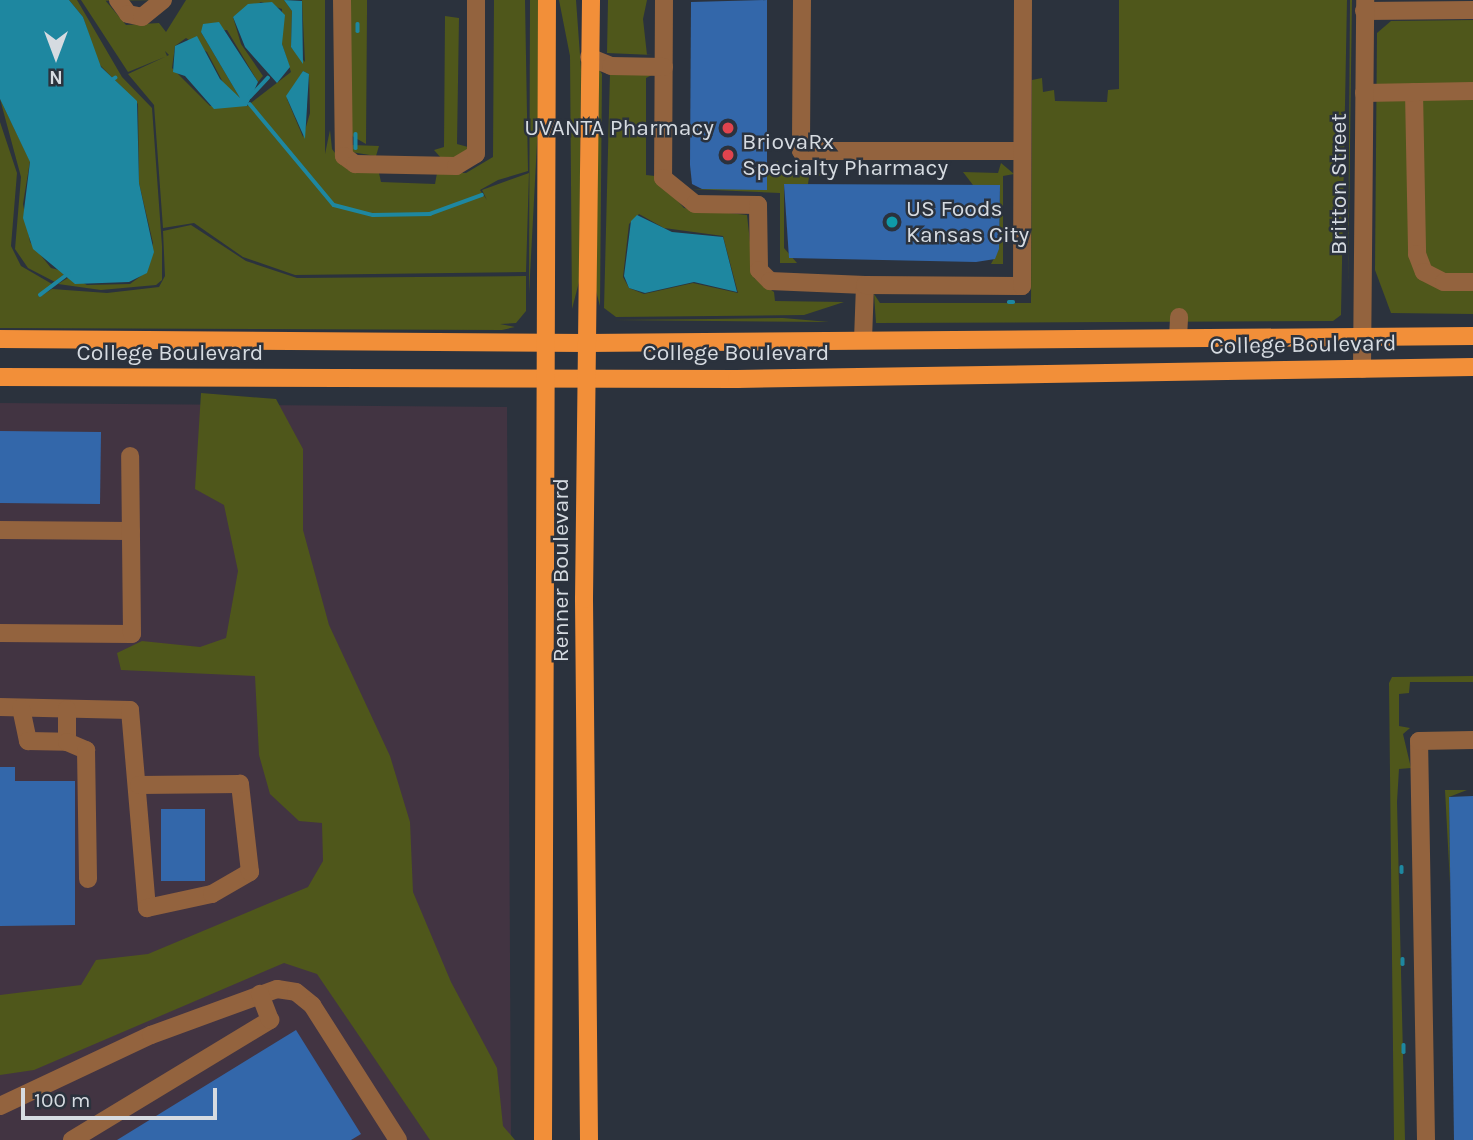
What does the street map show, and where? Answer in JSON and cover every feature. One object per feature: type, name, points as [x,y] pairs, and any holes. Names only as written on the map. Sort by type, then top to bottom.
[{"type":"main road","name":"Renner Boulevard","points":[[543,1140],[547,0]]},
{"type":"main road","points":[[581,0],[589,48]]},
{"type":"main road","name":"Renner Boulevard","points":[[589,1140],[586,343],[591,0]]},
{"type":"main road","name":"College Boulevard","points":[[0,339],[586,343],[1473,336]]},
{"type":"main road","name":"College Boulevard","points":[[0,377],[586,377],[1473,368]]},
{"type":"street","points":[[118,0],[128,14],[142,17],[163,0]]},
{"type":"street","points":[[342,0],[344,156],[355,164],[456,166],[476,154],[476,0]]},
{"type":"street","points":[[664,0],[663,178],[678,195],[695,204],[758,205],[760,270],[770,281],[865,285],[1022,286],[1023,0]]},
{"type":"street","points":[[802,0],[801,151],[1022,151]]},
{"type":"street","points":[[1364,5],[1433,5],[1473,10]]},
{"type":"street","name":"Britton Street","points":[[1362,369],[1364,5]]},
{"type":"street","points":[[589,48],[611,66],[664,67]]},
{"type":"street","points":[[1364,93],[1473,91]]},
{"type":"street","points":[[1414,92],[1417,254],[1424,272],[1444,282],[1473,282]]},
{"type":"street","points":[[863,340],[865,285]]},
{"type":"street","points":[[1178,317],[1178,338]]},
{"type":"street","points":[[0,633],[132,634],[130,456]]},
{"type":"street","points":[[0,530],[131,531]]},
{"type":"street","points":[[0,707],[130,710],[139,785],[147,908],[212,894],[250,872],[240,784],[139,785]]},
{"type":"street","points":[[21,708],[28,741],[67,742],[86,750],[88,879]]},
{"type":"street","points":[[67,709],[67,742]]},
{"type":"street","points":[[1426,1140],[1419,741],[1473,740]]},
{"type":"street","points":[[0,1106],[151,1035],[260,994],[296,992],[312,1005],[398,1140]]},
{"type":"street","points":[[72,1140],[270,1020],[260,994]]},
{"type":"shaded area","points":[[0,403],[507,407],[511,1140],[0,1140]]},
{"type":"green space","points":[[69,0],[77,0],[122,77],[152,108],[162,246],[162,280],[156,285],[101,290],[58,284],[71,276],[87,285],[130,284],[145,273],[153,243],[139,183],[138,104],[98,63],[83,17]]},
{"type":"green space","points":[[81,0],[105,0],[126,25],[159,23],[166,32],[186,0],[284,0],[292,11],[291,47],[305,62],[302,0],[325,0],[325,154],[330,130],[332,149],[348,170],[379,173],[381,182],[435,184],[437,173],[466,173],[493,157],[494,0],[525,0],[528,171],[498,180],[480,190],[487,200],[482,190],[529,173],[526,272],[295,275],[243,257],[194,223],[163,228],[154,105],[128,74],[166,57],[128,72]],"holes":[[[261,2],[282,9],[282,44],[291,72],[247,106],[210,106],[172,68],[175,46],[186,38],[207,52],[227,90],[240,98],[201,32],[227,30],[258,82],[263,76],[241,44],[233,17]],[[303,71],[309,74],[310,113],[303,137],[287,99]]]},
{"type":"green space","points":[[351,0],[367,0],[366,144],[352,136],[352,145],[379,146],[376,156],[351,152]]},
{"type":"green space","points":[[530,0],[539,0],[541,68],[529,294]]},
{"type":"green space","points":[[559,0],[576,0],[581,69],[579,282],[572,309],[570,56]]},
{"type":"green space","points":[[608,0],[647,0],[643,19],[647,55],[607,53]]},
{"type":"green space","points":[[1119,0],[1347,0],[1341,315],[1333,321],[876,323],[874,294],[880,303],[1031,303],[1032,80],[1042,78],[1043,92],[1054,90],[1055,101],[1107,102],[1108,90],[1119,89]]},
{"type":"green space","points":[[1350,0],[1352,0],[1348,290]]},
{"type":"green space","points":[[445,16],[459,18],[457,144],[468,147],[465,157],[441,158],[434,150],[444,147]]},
{"type":"green space","points":[[1473,20],[1473,314],[1391,313],[1375,270],[1377,33],[1391,21]]},
{"type":"green space","points":[[599,69],[602,74],[600,306],[596,291]]},
{"type":"green space","points":[[610,72],[656,73],[646,78],[646,175],[655,176],[684,208],[747,215],[754,278],[774,292],[775,301],[844,302],[804,315],[616,317],[604,308]],"holes":[[[639,214],[664,228],[723,236],[738,293],[693,283],[644,294],[629,288],[623,277],[629,224]]]},
{"type":"green space","points":[[0,99],[30,161],[23,204],[30,242],[51,268],[67,272],[55,282],[28,268],[15,249],[21,177]]},
{"type":"green space","points":[[0,122],[17,173],[11,246],[21,266],[52,284],[41,296],[52,289],[107,293],[159,287],[165,276],[163,231],[191,225],[246,261],[297,278],[526,276],[526,311],[516,323],[500,324],[515,327],[502,330],[0,328]]},
{"type":"green space","points":[[778,161],[779,173],[819,173],[824,165],[824,175],[809,177],[808,184],[784,184],[784,248],[797,263],[780,263],[780,193],[691,189],[721,189]]},
{"type":"green space","points":[[1001,163],[1014,174],[1003,176],[1003,264],[991,264],[999,249],[1000,185],[973,185],[963,172],[998,173]]},
{"type":"green space","points":[[783,318],[829,322],[613,320],[710,319]]},
{"type":"green space","points":[[201,393],[276,399],[303,449],[303,530],[329,625],[390,756],[410,822],[413,892],[451,982],[497,1068],[503,1126],[515,1140],[430,1140],[317,974],[284,963],[34,1070],[0,1075],[0,995],[81,985],[96,960],[148,954],[308,887],[323,861],[322,823],[299,821],[270,794],[259,755],[255,676],[121,670],[117,653],[142,641],[200,647],[226,638],[238,571],[224,505],[195,489]]},
{"type":"green space","points":[[1473,676],[1473,682],[1410,682],[1409,693],[1399,694],[1399,726],[1410,728],[1403,734],[1411,768],[1399,769],[1397,802],[1405,1140],[1394,1140],[1389,683],[1392,677]]},
{"type":"green space","points":[[1445,790],[1467,790],[1449,797],[1450,884]]},
{"type":"water","points":[[0,0],[69,0],[83,17],[101,67],[137,101],[139,183],[154,252],[147,273],[129,282],[75,284],[33,249],[23,218],[30,162],[0,99]]},
{"type":"water","points":[[284,0],[302,1],[303,64],[291,47],[292,11]]},
{"type":"water","points":[[272,2],[285,15],[282,44],[290,67],[277,83],[245,47],[233,17],[248,4]]},
{"type":"water","points":[[219,22],[258,82],[247,106],[214,109],[185,76],[173,72],[175,46],[197,36],[220,79],[240,98],[201,32],[203,24]]},
{"type":"water","points":[[303,71],[309,74],[305,139],[286,96]]},
{"type":"water","points":[[637,215],[672,232],[723,237],[737,292],[694,282],[645,293],[629,288],[624,276],[631,221]]},
{"type":"building","points":[[767,0],[767,190],[702,189],[692,184],[690,165],[691,2]]},
{"type":"building","name":"US Foods Kansas City","points":[[784,184],[1000,185],[999,249],[995,259],[976,262],[789,258]]},
{"type":"building","points":[[0,431],[101,432],[100,504],[0,503]]},
{"type":"building","points":[[0,767],[15,767],[15,781],[75,781],[75,925],[0,926]]},
{"type":"building","points":[[1473,796],[1473,1140],[1454,1140],[1449,797]]},
{"type":"building","points":[[161,809],[205,809],[205,881],[161,881]]},
{"type":"building","points":[[296,1030],[361,1134],[351,1140],[117,1140]]},
{"type":"waterway","points":[[358,24],[358,31]]},
{"type":"waterway","points":[[250,97],[268,78]]},
{"type":"waterway","points":[[250,104],[334,205],[373,215],[430,214],[482,195]]},
{"type":"waterway","points":[[356,134],[356,148]]},
{"type":"waterway","points":[[40,295],[69,273]]},
{"type":"waterway","points":[[1402,867],[1402,872]]},
{"type":"waterway","points":[[1403,959],[1403,964]]},
{"type":"waterway","points":[[1404,1045],[1404,1052]]},
{"type":"place","name":"UVANTA Pharmacy","points":[[728,128]]},
{"type":"place","name":"BriovaRx Specialty Pharmacy","points":[[728,155]]},
{"type":"place","name":"US Foods Kansas City","points":[[892,222]]}]
